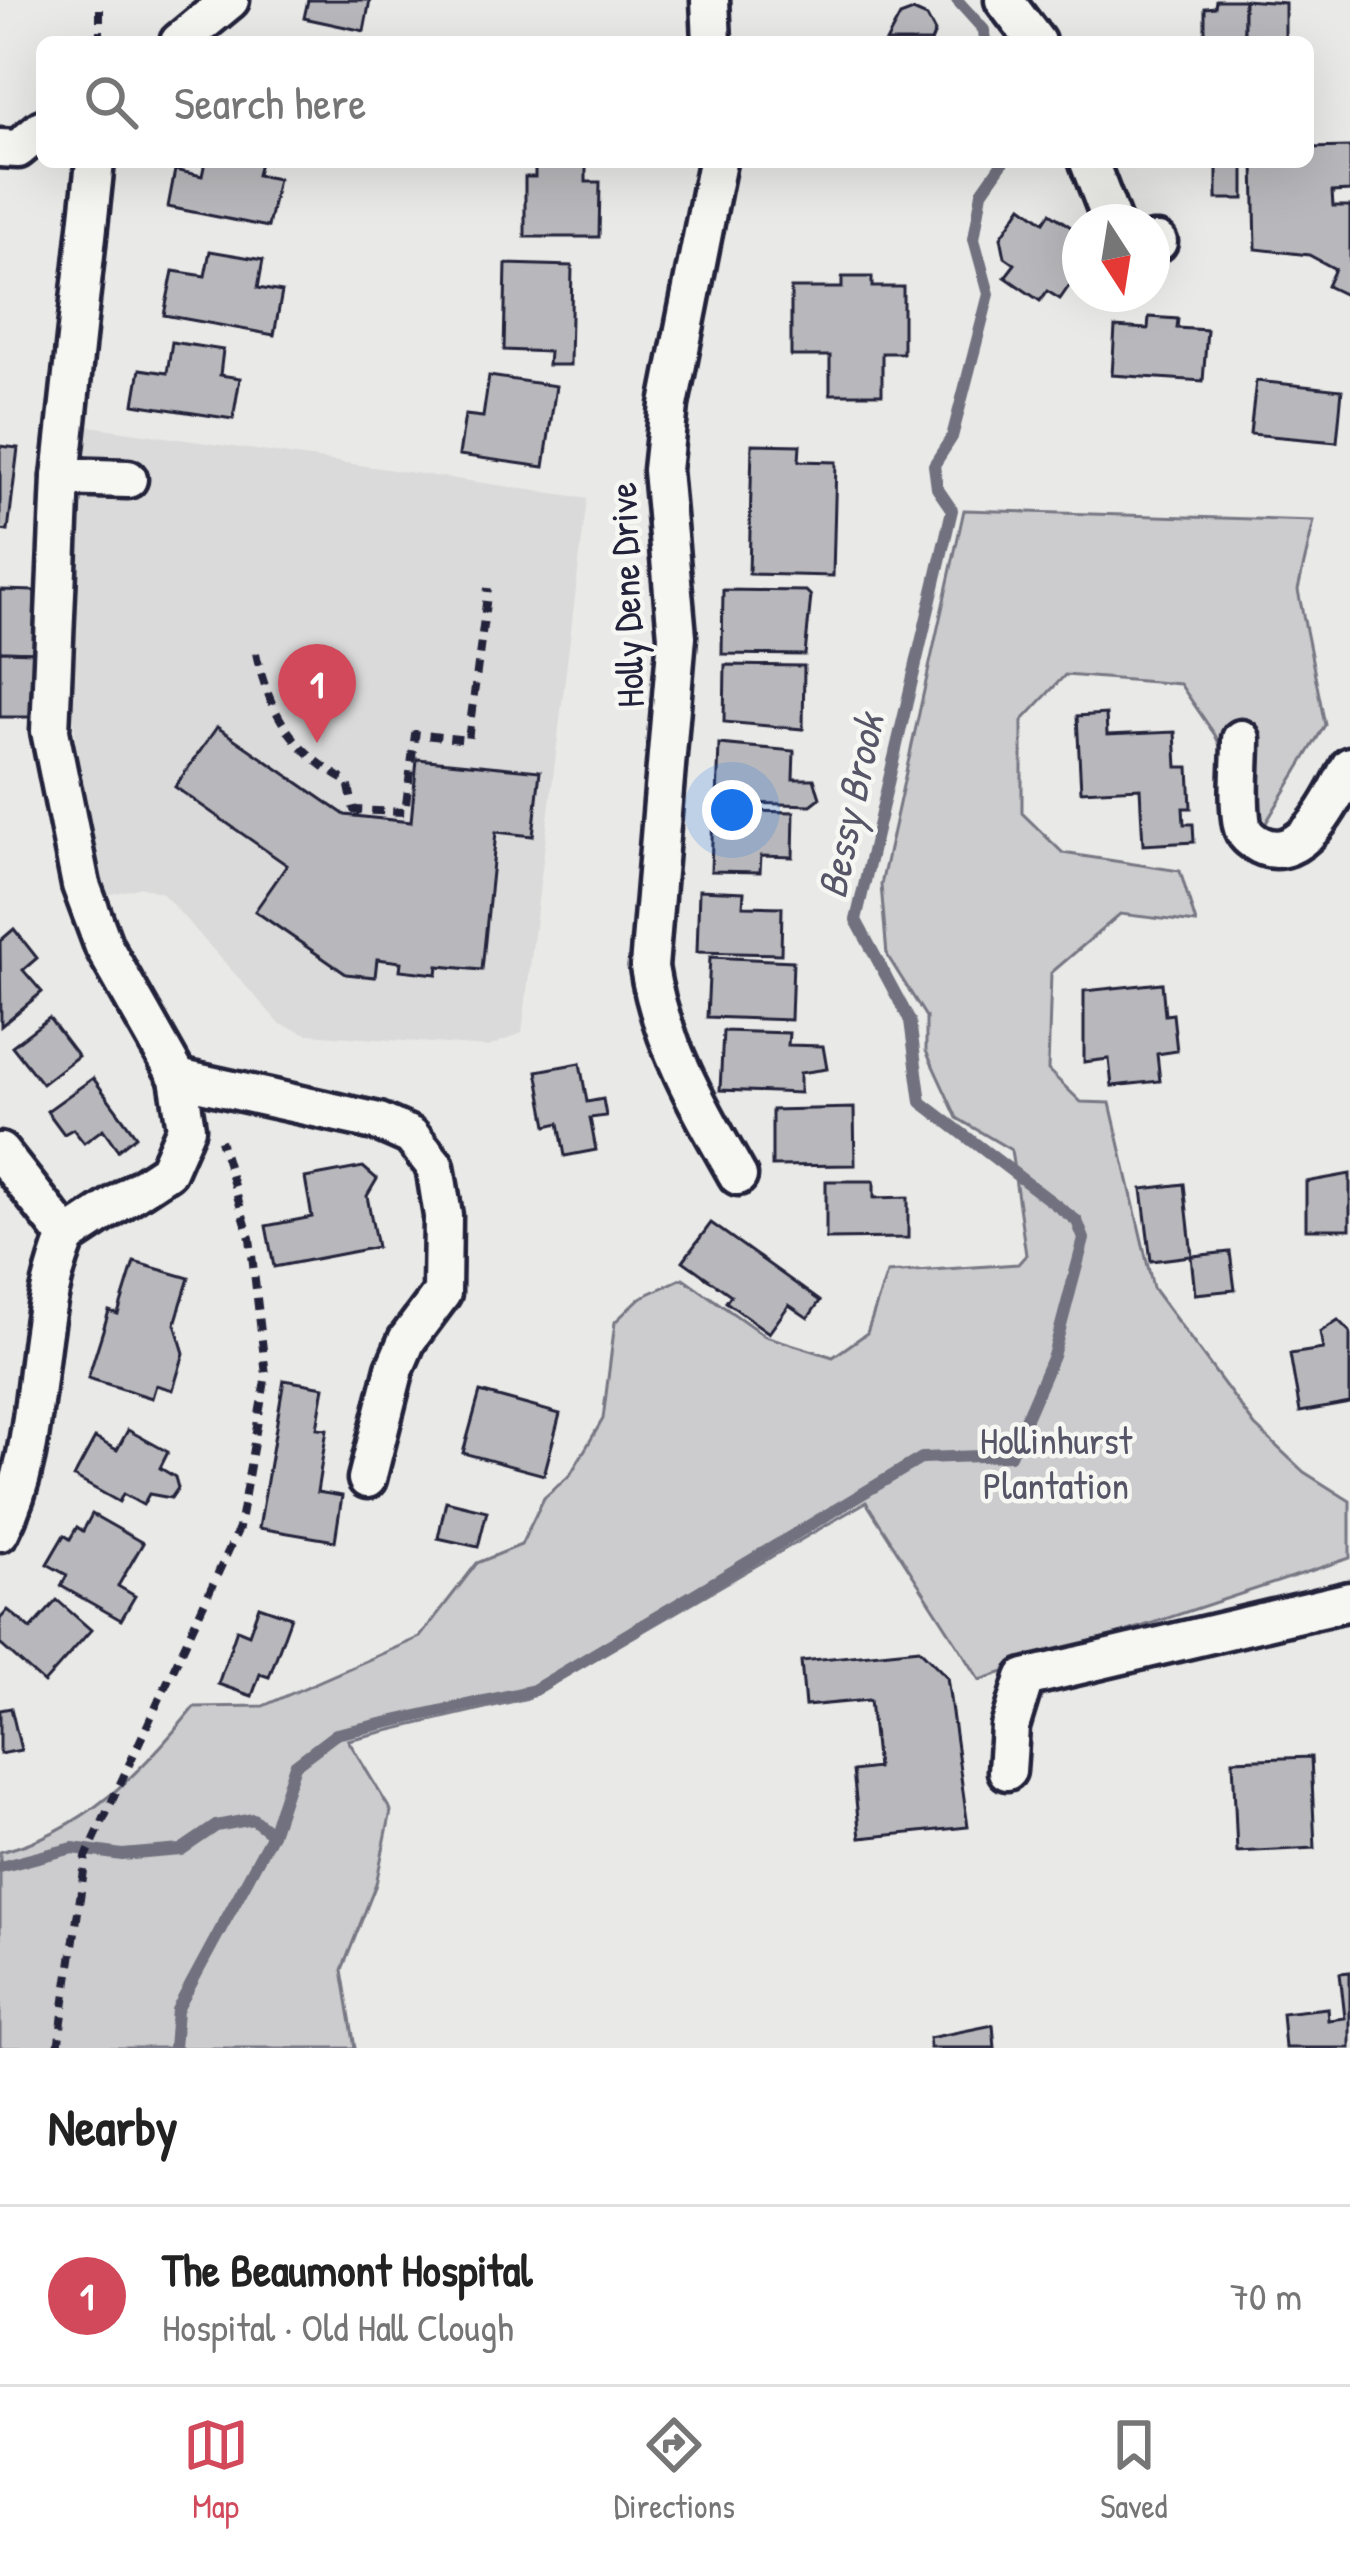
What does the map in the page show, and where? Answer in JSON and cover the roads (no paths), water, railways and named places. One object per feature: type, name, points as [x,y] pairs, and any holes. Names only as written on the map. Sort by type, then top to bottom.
[{"type":"street","points":[[186,36],[230,0]]},
{"type":"street","points":[[710,0],[712,36]]},
{"type":"street","points":[[1004,0],[1031,36]]},
{"type":"street","points":[[0,148],[18,149],[36,134]]},
{"type":"street","points":[[0,1532],[26,1454],[40,1318],[67,1238],[166,1172],[186,1128],[178,1078],[104,947],[71,856],[50,731],[61,477],[94,168]]},
{"type":"street","name":"Holly Dene Drive","points":[[716,168],[669,405],[662,470],[677,636],[649,967],[654,999],[690,1093],[738,1176]]},
{"type":"street","points":[[1091,168],[1105,204]]},
{"type":"street","points":[[61,477],[128,479]]},
{"type":"street","points":[[1241,739],[1242,825],[1253,841],[1271,849],[1292,845],[1312,827],[1350,766]]},
{"type":"street","points":[[178,1078],[379,1122],[411,1136],[435,1166],[442,1216],[442,1293],[407,1340],[395,1368],[368,1479]]},
{"type":"street","points":[[0,1152],[67,1238]]},
{"type":"street","points":[[1006,1771],[1018,1691],[1025,1678],[1350,1601]]},
{"type":"waterway","name":"Bessy Brook","points":[[957,0],[984,36]]},
{"type":"waterway","name":"Bessy Brook","points":[[174,2048],[177,2010],[272,1834],[295,1765],[336,1734],[534,1690],[922,1458],[1010,1455],[1053,1356],[1084,1239],[1077,1221],[921,1102],[910,1021],[856,920],[952,510],[937,488],[934,465],[952,437],[989,294],[974,239],[982,192],[999,168]]},
{"type":"waterway","points":[[0,1867],[73,1848],[122,1855],[181,1850],[216,1826],[253,1819],[272,1834]]},
{"type":"place","name":"The Beaumont Hospital","points":[[317,743]]},
{"type":"park label","name":"Hollinhurst Plantation","points":[[1056,1462]]}]
